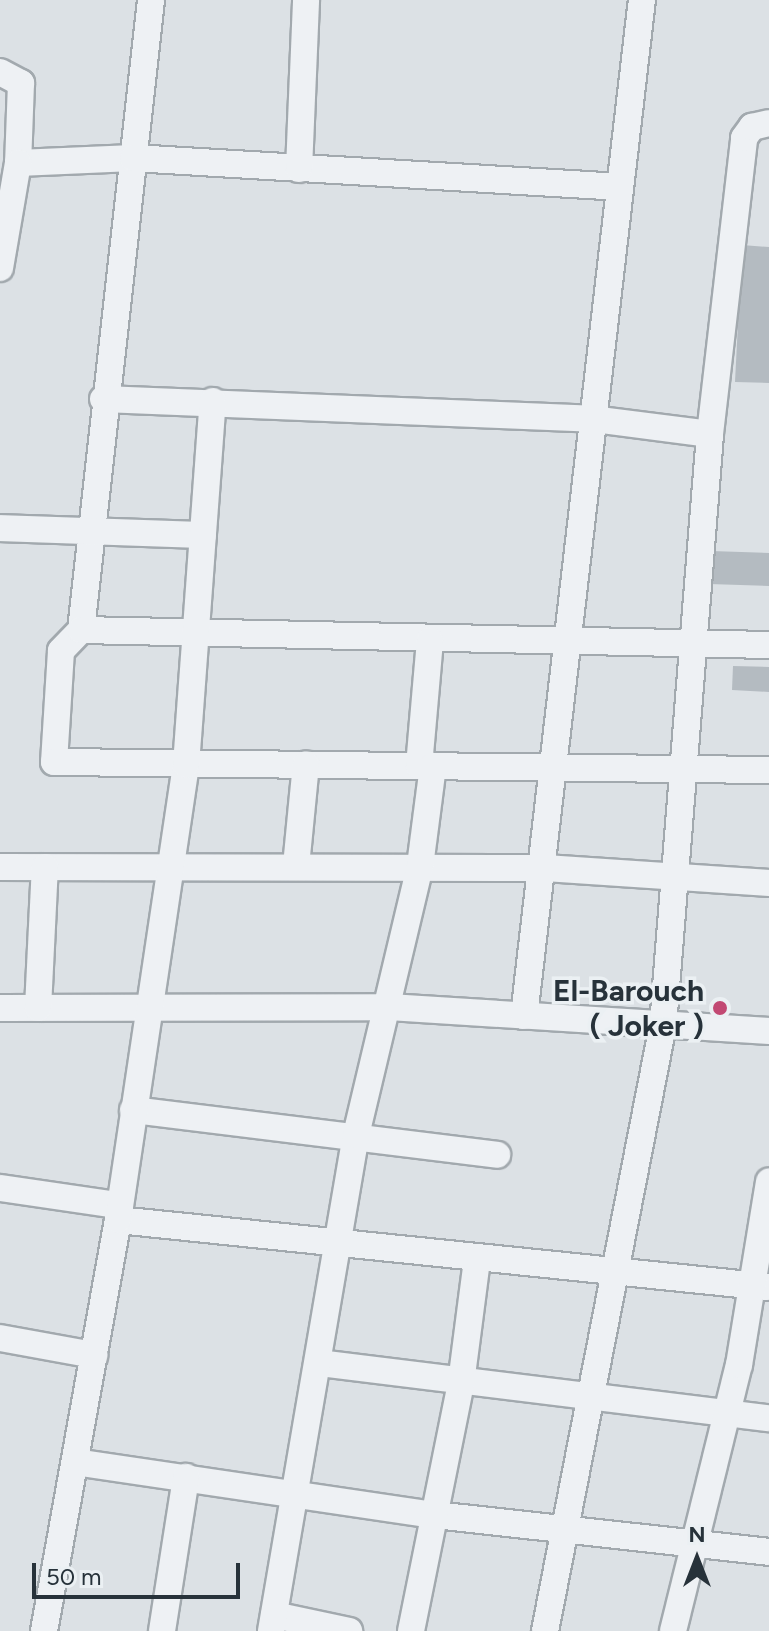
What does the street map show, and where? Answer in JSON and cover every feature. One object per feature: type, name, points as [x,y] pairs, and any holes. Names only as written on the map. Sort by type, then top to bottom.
[{"type":"street","points":[[151,0],[103,399],[81,630],[61,651],[54,762],[769,770]]},
{"type":"street","points":[[299,169],[306,0]]},
{"type":"street","points":[[524,1016],[545,868],[642,0]]},
{"type":"street","points":[[0,72],[21,83],[18,163],[0,268]]},
{"type":"street","points":[[545,1631],[590,1396],[620,1268],[663,1025],[710,434],[744,138],[752,127],[769,123]]},
{"type":"street","points":[[18,163],[133,158],[620,187]]},
{"type":"street","points":[[103,399],[213,401],[593,419],[710,434]]},
{"type":"street","points":[[44,1631],[152,1009],[186,765],[213,401]]},
{"type":"street","points":[[0,528],[203,535]]},
{"type":"street","points":[[81,630],[569,644],[693,641],[769,645]]},
{"type":"street","points":[[349,1631],[272,1623],[342,1246],[356,1135],[389,1007],[420,866],[430,640]]},
{"type":"street","points":[[296,866],[306,764]]},
{"type":"street","points":[[0,867],[545,868],[769,883]]},
{"type":"street","points":[[38,1008],[45,867]]},
{"type":"street","points":[[0,1008],[389,1007],[769,1031]]},
{"type":"street","points":[[133,1110],[356,1135],[497,1155]]},
{"type":"street","points":[[673,1631],[759,1286],[769,1181]]},
{"type":"street","points":[[0,1188],[118,1213],[342,1246],[620,1268],[759,1286]]},
{"type":"street","points":[[411,1631],[461,1383],[477,1259]]},
{"type":"street","points":[[0,1338],[94,1355]]},
{"type":"street","points":[[319,1363],[461,1383],[727,1410],[769,1418]]},
{"type":"street","points":[[75,1462],[298,1492],[435,1515],[769,1552]]},
{"type":"street","points":[[162,1631],[186,1477]]},
{"type":"building","points":[[742,245],[769,247],[769,383],[735,382]]},
{"type":"building","points":[[711,551],[769,553],[769,586],[709,584]]},
{"type":"building","points":[[733,666],[769,667],[769,692],[732,690]]},
{"type":"place","name":"El-Barouch ( Joker )","points":[[720,1008]]}]
